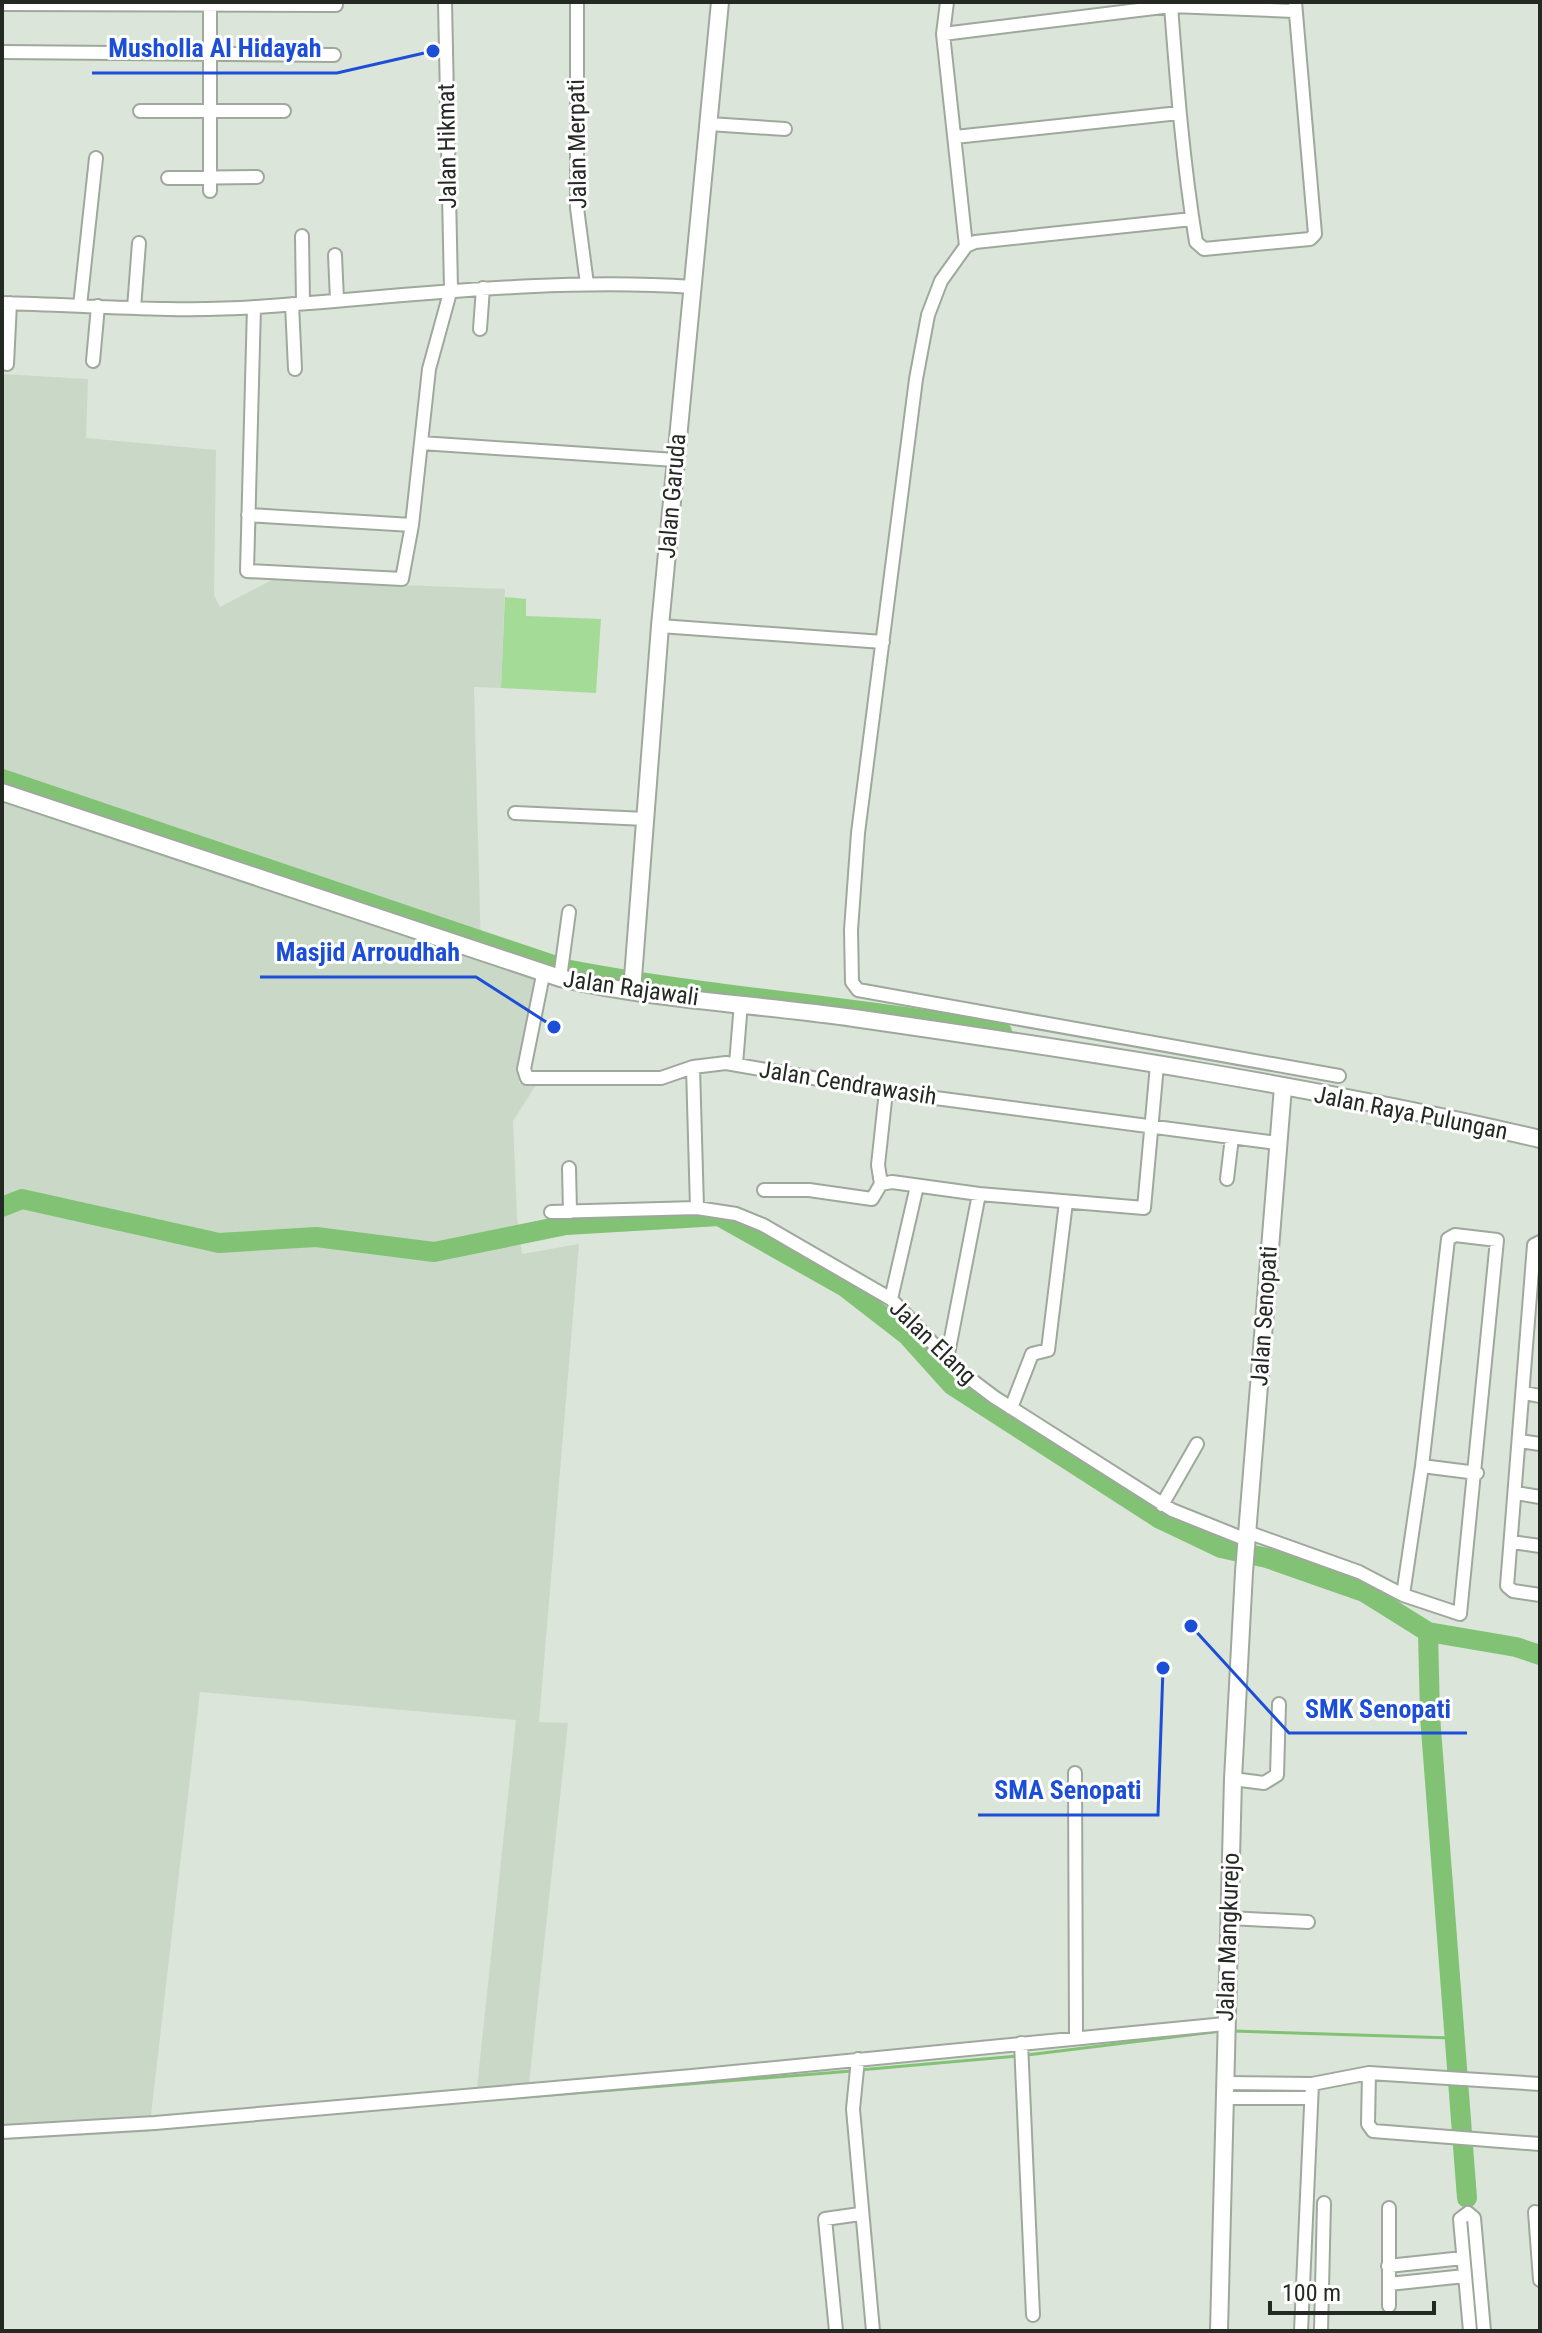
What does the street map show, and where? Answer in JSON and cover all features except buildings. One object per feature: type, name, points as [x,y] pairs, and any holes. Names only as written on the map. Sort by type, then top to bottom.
[{"type":"street","name":"Jalan Hikmat","points":[[248,515],[246,568],[252,574],[397,581],[404,576],[429,369],[451,289],[445,2]]},
{"type":"street","name":"Jalan Merpati","points":[[577,2],[574,134],[577,208],[587,284]]},
{"type":"street","name":"Jalan Garuda","points":[[633,980],[660,626],[720,2]]},
{"type":"street","points":[[947,2],[943,34],[966,246]]},
{"type":"street","points":[[210,3],[210,184]]},
{"type":"street","points":[[2,4],[336,5]]},
{"type":"street","points":[[943,34],[1171,6],[1294,6],[1315,234],[1310,239],[1204,249],[1196,242],[1179,113],[1171,6]]},
{"type":"street","points":[[2,52],[334,55]]},
{"type":"street","points":[[140,111],[284,111]]},
{"type":"street","points":[[955,137],[1179,113]]},
{"type":"street","points":[[709,124],[785,129]]},
{"type":"street","points":[[80,306],[96,158]]},
{"type":"street","points":[[168,178],[210,184],[257,177]]},
{"type":"street","points":[[1192,219],[985,240],[966,246],[941,281],[928,315],[916,379],[858,833],[851,923],[853,987],[1339,1076]]},
{"type":"street","points":[[295,369],[302,236]]},
{"type":"street","points":[[134,308],[139,243]]},
{"type":"street","points":[[335,255],[337,300]]},
{"type":"street","points":[[7,364],[6,303],[134,308],[254,307],[451,289],[587,284],[693,287]]},
{"type":"street","points":[[480,329],[483,288]]},
{"type":"street","points":[[93,361],[98,306]]},
{"type":"street","points":[[254,307],[248,515],[412,525]]},
{"type":"street","points":[[421,443],[675,460]]},
{"type":"street","points":[[660,626],[883,642]]},
{"type":"street","name":"Jalan Rajawali","points":[[2,792],[557,970],[633,980],[741,1003],[1157,1065],[1283,1087]]},
{"type":"street","points":[[515,813],[646,819]]},
{"type":"street","points":[[557,970],[569,912]]},
{"type":"street","name":"Jalan Cendrawasih","points":[[557,970],[524,1069],[527,1078],[661,1078],[693,1067],[736,1064],[886,1091],[1277,1143]]},
{"type":"street","points":[[736,1064],[741,1003]]},
{"type":"street","points":[[881,1184],[892,1182],[1125,1208],[1146,1206],[1157,1065]]},
{"type":"street","points":[[693,1067],[697,1208]]},
{"type":"street","name":"Jalan Raya Pulungan","points":[[1283,1087],[1540,1139]]},
{"type":"street","name":"Jalan Senopati","points":[[1247,1539],[1283,1087]]},
{"type":"street","points":[[764,1190],[809,1190],[872,1199],[881,1184],[878,1165],[886,1091]]},
{"type":"street","points":[[1227,1179],[1232,1137]]},
{"type":"street","points":[[569,1168],[570,1212]]},
{"type":"street","points":[[891,1299],[917,1186]]},
{"type":"street","points":[[947,1359],[979,1194]]},
{"type":"street","points":[[1011,1408],[1032,1354],[1048,1350],[1066,1202]]},
{"type":"street","name":"Jalan Elang","points":[[551,1212],[697,1208],[736,1214],[763,1225],[891,1299],[968,1379],[1162,1505],[1247,1539],[1359,1572],[1403,1595],[1454,1615],[1462,1611],[1477,1473]]},
{"type":"street","points":[[1403,1595],[1422,1466],[1448,1239],[1455,1235],[1497,1240],[1477,1473],[1422,1466]]},
{"type":"street","points":[[1540,1242],[1534,1245],[1534,1341],[1524,1393],[1509,1590],[1540,1595]]},
{"type":"street","points":[[1524,1393],[1540,1396]]},
{"type":"street","points":[[1520,1441],[1540,1444]]},
{"type":"street","points":[[1162,1505],[1197,1444]]},
{"type":"street","points":[[1516,1493],[1540,1497]]},
{"type":"street","name":"Jalan Mangkurejo","points":[[1219,2331],[1233,1779],[1247,1539]]},
{"type":"street","points":[[1512,1542],[1540,1546]]},
{"type":"street","points":[[1233,1779],[1264,1783],[1277,1775],[1279,1704]]},
{"type":"street","points":[[1075,1773],[1076,2038]]},
{"type":"street","points":[[1229,1918],[1308,1922]]},
{"type":"street","points":[[2,2132],[155,2123],[857,2066],[1021,2050],[1076,2038],[1225,2032]]},
{"type":"street","points":[[1021,2050],[1033,2315]]},
{"type":"street","points":[[857,2066],[853,2103],[860,2214],[873,2331]]},
{"type":"street","points":[[1224,2091],[1312,2084],[1369,2073],[1540,2084]]},
{"type":"street","points":[[1369,2073],[1371,2130],[1449,2139],[1540,2144]]},
{"type":"street","points":[[1301,2331],[1312,2084]]},
{"type":"street","points":[[1224,2091],[1310,2098]]},
{"type":"street","points":[[1321,2331],[1324,2203]]},
{"type":"street","points":[[1389,2208],[1389,2306]]},
{"type":"street","points":[[1535,2212],[1540,2280]]},
{"type":"street","points":[[1470,2331],[1460,2219],[1468,2213],[1474,2218],[1484,2331]]},
{"type":"street","points":[[836,2331],[825,2219],[860,2214]]},
{"type":"street","points":[[1388,2266],[1463,2258]]},
{"type":"street","points":[[1389,2284],[1465,2276]]},
{"type":"shaded area","points":[[2,374],[88,379],[86,438],[216,450],[214,595],[220,607],[272,580],[505,589],[501,688],[474,687],[481,952],[536,972],[519,1083],[536,1085],[513,1121],[517,1217],[522,1254],[579,1244],[539,1722],[568,1723],[529,2084],[477,2088],[516,1720],[200,1692],[149,2132],[2,2140]]},
{"type":"green space","points":[[505,597],[526,599],[526,616],[601,619],[596,693],[501,688]]},
{"type":"waterway","points":[[2,779],[565,969],[1002,1032]]},
{"type":"waterway","points":[[2,1207],[22,1199],[219,1243],[316,1237],[434,1252],[566,1225],[719,1216],[845,1287],[907,1335],[952,1385],[1160,1519],[1221,1548],[1267,1558],[1364,1592],[1428,1632],[1516,1647],[1540,1655]]},
{"type":"waterway","points":[[1428,1632],[1430,1716],[1467,2198]]},
{"type":"waterway","points":[[1027,2055],[1222,2031]]},
{"type":"waterway","points":[[1233,2031],[1452,2038]]},
{"type":"waterway","points":[[859,2070],[1019,2056]]},
{"type":"waterway","points":[[512,2098],[852,2071]]},
{"type":"place","name":"Musholla Al Hidayah","points":[[433,51]]},
{"type":"place","name":"Masjid Arroudhah","points":[[554,1027]]},
{"type":"place","name":"SMK Senopati","points":[[1191,1626]]},
{"type":"place","name":"SMA Senopati","points":[[1163,1668]]}]
